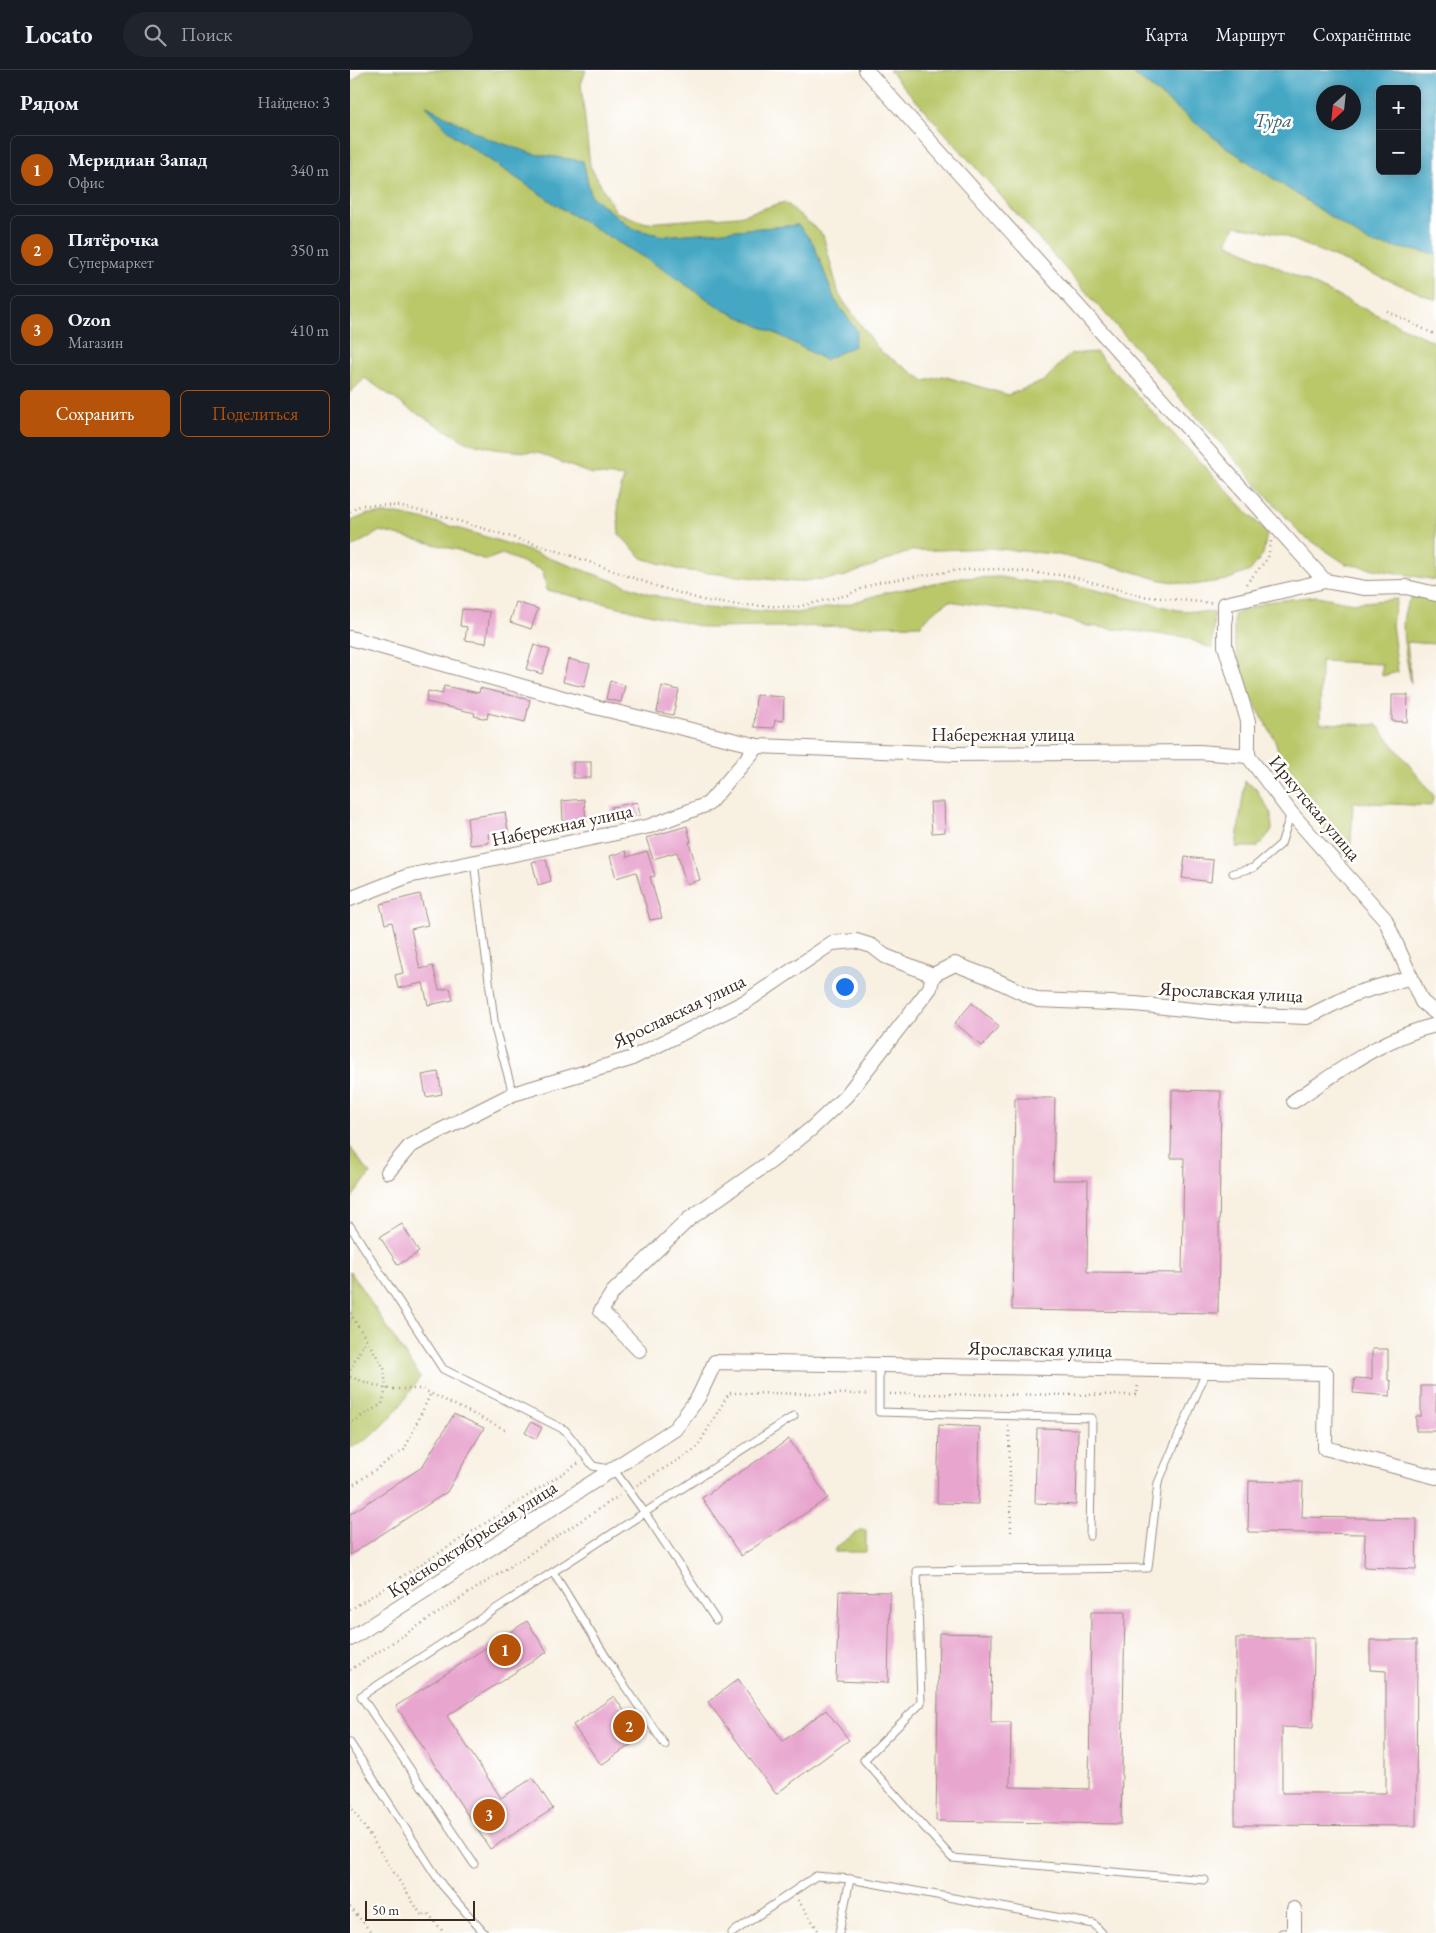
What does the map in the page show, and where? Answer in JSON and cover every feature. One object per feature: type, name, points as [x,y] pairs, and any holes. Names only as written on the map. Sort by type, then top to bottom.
[{"type":"street","points":[[866,70],[1325,582]]},
{"type":"street","points":[[1225,604],[1325,582],[1365,588],[1406,587],[1436,594]]},
{"type":"street","name":"Иркутская улица","points":[[1225,604],[1225,646],[1248,721],[1248,756],[1291,813],[1385,919],[1422,1002],[1436,1013]]},
{"type":"street","name":"Набережная улица","points":[[350,638],[596,707],[758,746],[955,754],[1199,752],[1248,756]]},
{"type":"street","name":"Набережная улица","points":[[350,899],[408,876],[650,826],[708,804],[758,746]]},
{"type":"street","name":"Ярославская улица","points":[[388,1172],[410,1146],[513,1094],[630,1059],[747,1001],[832,943],[856,941],[864,943],[872,946],[885,956],[933,975],[955,964],[989,977],[1038,1000],[1135,1004],[1232,1014],[1307,1017],[1354,994],[1410,977]]},
{"type":"street","points":[[639,1350],[600,1311],[612,1292],[689,1219],[770,1162],[846,1096],[930,988],[933,975]]},
{"type":"street","points":[[1294,1101],[1376,1048],[1414,1030],[1436,1025]]},
{"type":"street","name":"Ярославская улица","points":[[614,1470],[676,1429],[698,1398],[715,1362],[1326,1373],[1325,1448],[1436,1477]]},
{"type":"street","name":"Краснооктябрьская улица","points":[[350,1639],[614,1470]]},
{"type":"street","points":[[1294,1909],[1294,1933]]},
{"type":"lane","points":[[1233,873],[1254,868],[1281,844],[1291,813]]},
{"type":"lane","points":[[474,862],[494,1028],[513,1094]]},
{"type":"lane","points":[[350,1226],[442,1368],[565,1430],[593,1466],[614,1470],[716,1620]]},
{"type":"lane","points":[[879,1365],[879,1412],[1092,1418],[1090,1536]]},
{"type":"lane","points":[[1205,1880],[952,1858],[864,1760],[921,1703],[918,1571],[1148,1568],[1158,1483],[1207,1370]]},
{"type":"lane","points":[[474,1864],[361,1696],[794,1416]]},
{"type":"lane","points":[[553,1572],[616,1673],[665,1745]]},
{"type":"lane","points":[[350,1742],[442,1885],[484,1933]]},
{"type":"lane","points":[[732,1933],[816,1876],[850,1878],[1094,1924],[1102,1933]]},
{"type":"lane","points":[[839,1933],[850,1878]]},
{"type":"lane","points":[[1282,1933],[1294,1933]]},
{"type":"path","points":[[1387,311],[1436,335]]},
{"type":"path","points":[[350,512],[361,505],[398,506],[442,516],[564,553],[656,586],[706,601],[739,606],[797,607],[847,595],[878,582],[960,570],[1000,569],[1070,576],[1141,596],[1225,604]]},
{"type":"path","points":[[1243,588],[1268,558],[1274,526]]},
{"type":"path","points":[[350,1313],[384,1368],[386,1389],[382,1404],[350,1423]]},
{"type":"path","points":[[350,1370],[366,1339]]},
{"type":"path","points":[[350,1670],[628,1490],[696,1449],[729,1393],[1137,1395],[1138,1370]]},
{"type":"path","points":[[350,1376],[386,1389],[422,1389],[506,1430]]},
{"type":"path","points":[[350,1487],[404,1450],[431,1393]]},
{"type":"path","points":[[1008,1417],[1012,1532]]},
{"type":"path","points":[[350,1610],[587,1458]]},
{"type":"path","points":[[350,1805],[422,1916],[428,1914],[444,1933]]},
{"type":"path","points":[[793,1892],[820,1933]]},
{"type":"path","points":[[350,1907],[372,1933]]},
{"type":"green space","points":[[365,70],[586,70],[581,84],[590,166],[616,212],[646,223],[739,216],[785,202],[823,235],[839,295],[880,351],[925,381],[943,376],[1008,395],[1044,381],[1070,354],[1096,352],[1267,533],[1263,554],[1250,571],[1226,580],[1193,585],[1161,580],[1121,568],[1054,554],[989,548],[911,551],[843,577],[795,582],[680,570],[642,558],[619,534],[617,502],[624,477],[591,474],[538,453],[505,450],[466,442],[408,408],[365,378],[350,393],[350,88],[352,82]],"holes":[[[427,106],[486,138],[534,154],[583,161],[591,196],[633,229],[664,236],[798,225],[813,243],[835,300],[857,331],[825,360],[779,335],[722,309],[658,266],[564,210],[454,136]]]},
{"type":"green space","points":[[889,70],[1129,70],[1226,147],[1370,243],[1436,254],[1436,300],[1277,233],[1235,226],[1227,243],[1436,343],[1436,580],[1346,564],[1301,534]]},
{"type":"green space","points":[[368,514],[398,514],[440,523],[509,544],[653,595],[705,608],[797,613],[848,604],[884,593],[960,578],[1000,577],[1031,582],[1071,584],[1177,610],[1214,613],[1212,649],[1185,637],[1088,626],[1057,617],[949,601],[933,612],[921,625],[707,628],[547,590],[542,570],[502,554],[486,560],[458,550],[380,531],[350,548],[351,521]]},
{"type":"green space","points":[[1414,595],[1436,600],[1436,644],[1407,642],[1411,683],[1403,624],[1408,603]]},
{"type":"green space","points":[[1317,596],[1353,603],[1397,599],[1392,624],[1398,672],[1382,676],[1382,664],[1321,661],[1320,723],[1377,725],[1434,796],[1431,806],[1353,802],[1350,862],[1303,805],[1284,772],[1275,740],[1243,683],[1234,638],[1234,615],[1266,602]]},
{"type":"green space","points":[[1245,781],[1256,789],[1271,814],[1272,830],[1258,847],[1236,847]]},
{"type":"green space","points":[[350,1147],[370,1174],[350,1200]]},
{"type":"green space","points":[[350,1271],[420,1377],[390,1418],[371,1436],[350,1448]]},
{"type":"green space","points":[[860,1530],[866,1530],[866,1552],[835,1552],[835,1548]]},
{"type":"water","name":"Тура","points":[[1129,70],[1436,70],[1436,254],[1370,243],[1226,147]]},
{"type":"water","points":[[425,105],[486,138],[534,154],[583,161],[591,196],[633,229],[664,236],[798,225],[813,243],[835,300],[857,331],[854,346],[825,360],[779,335],[722,309],[658,266],[564,210],[454,136]]},
{"type":"building","points":[[516,602],[538,609],[531,629],[510,622]]},
{"type":"building","points":[[462,609],[490,612],[486,643],[465,640],[467,627],[460,626]]},
{"type":"building","points":[[534,645],[550,650],[542,674],[526,669]]},
{"type":"building","points":[[568,659],[590,664],[584,687],[563,682]]},
{"type":"building","points":[[610,681],[625,685],[621,702],[606,699]]},
{"type":"building","points":[[444,686],[479,693],[480,688],[530,700],[525,722],[488,713],[487,719],[474,716],[475,713],[426,702],[428,691],[442,694]]},
{"type":"building","points":[[662,686],[679,690],[673,715],[657,712]]},
{"type":"building","points":[[756,695],[784,697],[783,721],[775,720],[774,728],[754,727]]},
{"type":"building","points":[[1392,695],[1408,695],[1407,722],[1392,721]]},
{"type":"building","points":[[573,762],[591,762],[591,778],[573,778]]},
{"type":"building","points":[[584,799],[586,820],[563,821],[562,801]]},
{"type":"building","points":[[637,802],[640,815],[613,820],[611,807]]},
{"type":"building","points":[[930,802],[944,802],[945,832],[932,833]]},
{"type":"building","points":[[505,812],[508,831],[488,834],[489,843],[470,845],[467,818]]},
{"type":"building","points":[[687,826],[691,842],[689,842],[700,880],[686,884],[677,852],[653,859],[646,838]]},
{"type":"building","points":[[626,851],[627,857],[647,851],[655,876],[650,877],[662,918],[650,920],[636,872],[616,878],[610,856]]},
{"type":"building","points":[[1185,857],[1213,860],[1211,882],[1182,878]]},
{"type":"building","points":[[546,859],[551,881],[538,885],[532,862]]},
{"type":"building","points":[[420,894],[428,925],[411,929],[420,969],[433,966],[439,990],[450,988],[453,1000],[428,1005],[423,983],[398,988],[395,975],[403,973],[392,922],[385,924],[380,904]]},
{"type":"building","points":[[972,1003],[999,1026],[982,1046],[955,1023]]},
{"type":"building","points":[[438,1072],[442,1094],[426,1097],[422,1075]]},
{"type":"building","points":[[1172,1090],[1221,1091],[1218,1313],[1012,1310],[1015,1098],[1055,1098],[1053,1180],[1088,1180],[1087,1272],[1182,1273],[1184,1158],[1171,1158]]},
{"type":"building","points":[[402,1224],[419,1252],[398,1265],[380,1237]]},
{"type":"building","points":[[1372,1349],[1388,1349],[1388,1380],[1391,1381],[1390,1396],[1353,1393],[1355,1378],[1372,1379]]},
{"type":"building","points":[[1421,1386],[1436,1386],[1436,1431],[1416,1431],[1416,1416],[1421,1416]]},
{"type":"building","points":[[454,1414],[484,1428],[447,1492],[350,1555],[350,1514],[422,1467]]},
{"type":"building","points":[[531,1422],[542,1428],[536,1439],[525,1433]]},
{"type":"building","points":[[939,1425],[980,1427],[978,1504],[937,1503]]},
{"type":"building","points":[[1037,1428],[1078,1429],[1076,1505],[1035,1503]]},
{"type":"building","points":[[789,1439],[828,1498],[741,1556],[702,1498]]},
{"type":"building","points":[[1249,1481],[1303,1482],[1302,1517],[1417,1519],[1416,1569],[1364,1567],[1365,1534],[1248,1532]]},
{"type":"building","points":[[839,1591],[890,1592],[888,1683],[836,1681]]},
{"type":"building","points":[[1091,1612],[1125,1612],[1121,1824],[936,1821],[939,1633],[992,1634],[991,1722],[1011,1722],[1010,1787],[1089,1789]]},
{"type":"building","points":[[527,1621],[547,1652],[447,1716],[501,1798],[533,1778],[553,1809],[490,1849],[396,1706]]},
{"type":"building","points":[[1236,1638],[1314,1638],[1313,1728],[1282,1727],[1282,1793],[1386,1793],[1386,1671],[1370,1670],[1370,1640],[1417,1640],[1416,1826],[1235,1825]]},
{"type":"building","points":[[738,1679],[783,1741],[826,1710],[849,1740],[776,1794],[708,1702]]},
{"type":"building","points":[[614,1696],[642,1737],[601,1765],[573,1725]]},
{"type":"place","name":"Меридиан Запад","points":[[505,1650]]},
{"type":"place","name":"Пятёрочка","points":[[629,1726]]},
{"type":"place","name":"Ozon","points":[[489,1815]]}]
